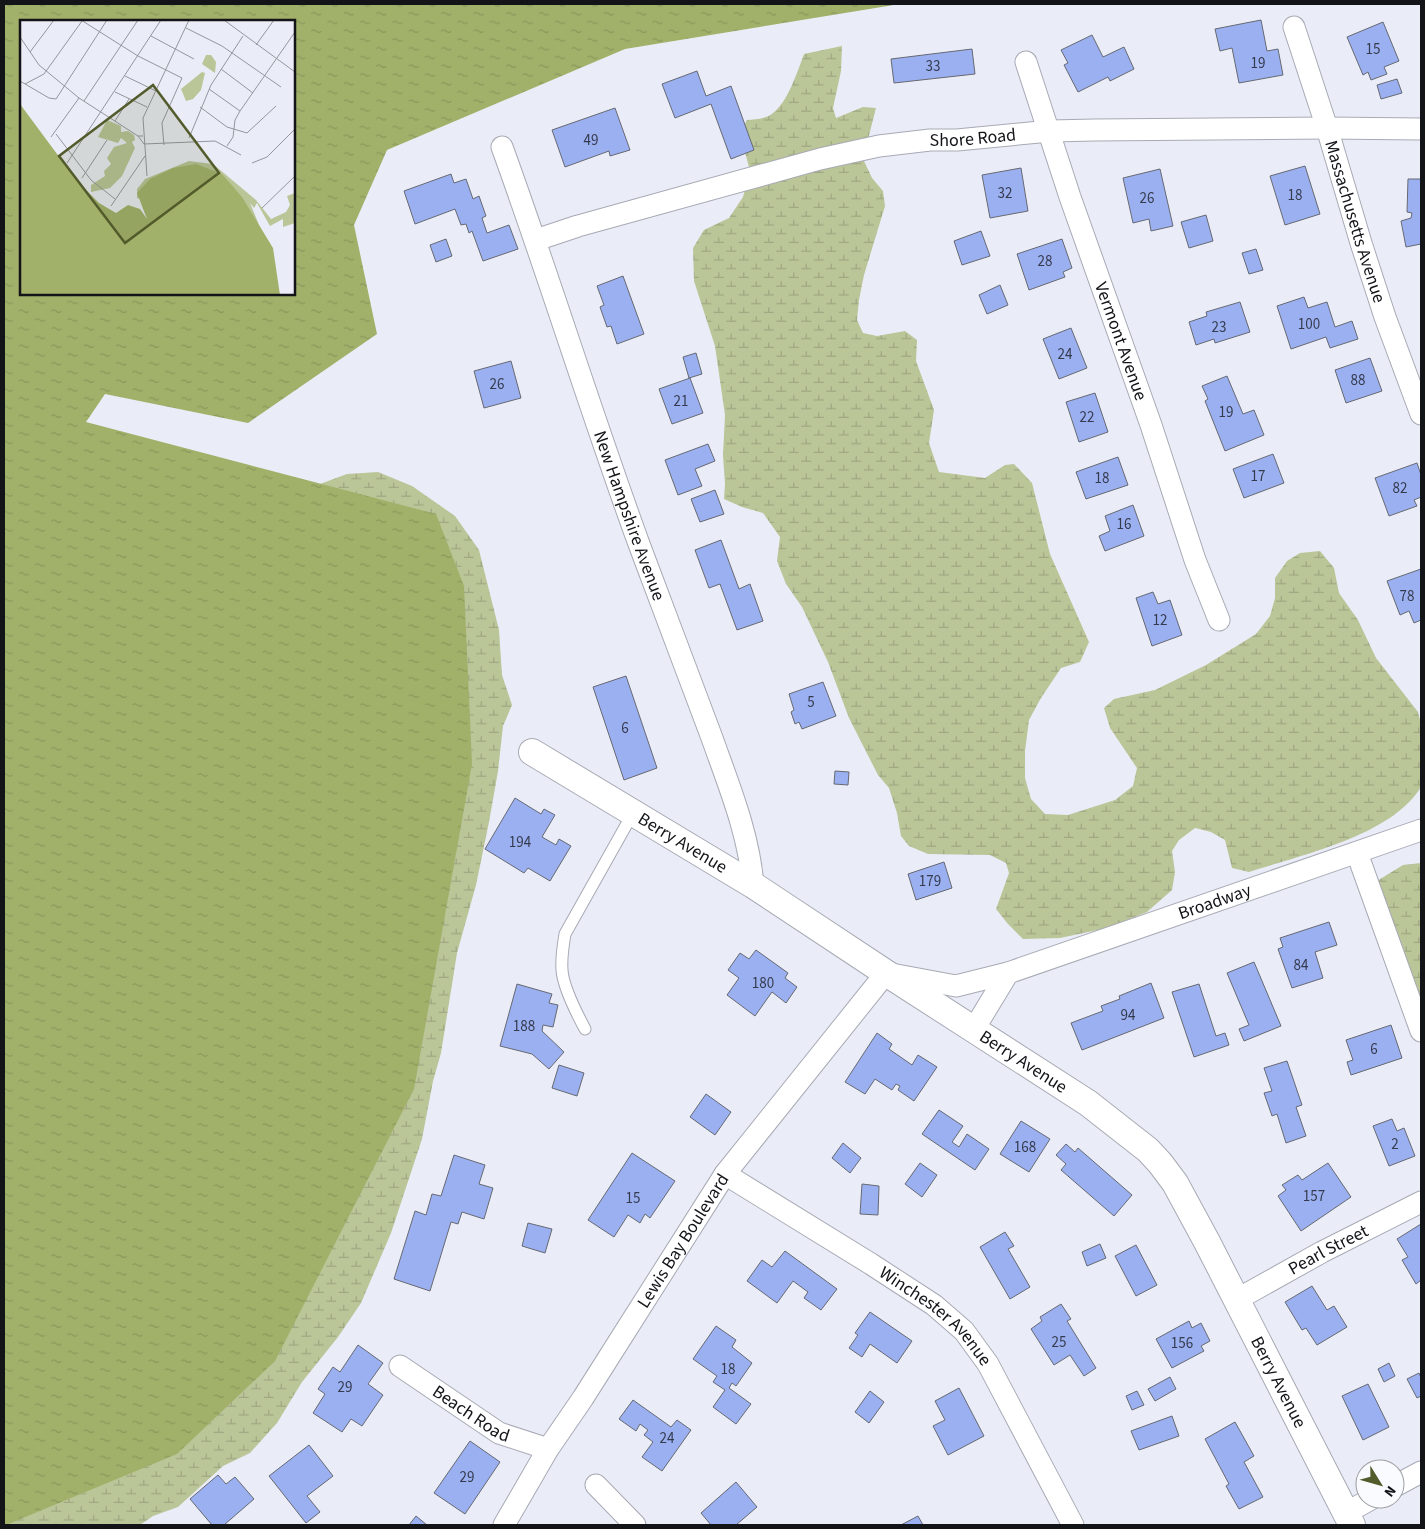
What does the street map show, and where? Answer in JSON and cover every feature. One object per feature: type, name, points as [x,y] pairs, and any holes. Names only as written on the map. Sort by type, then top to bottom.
[{"type":"street","name":"Massachusetts Avenue","points":[[1294,27],[1385,317],[1421,414]]},
{"type":"street","name":"Vermont Avenue","points":[[1026,62],[1070,197],[1151,425],[1195,560],[1219,620]]},
{"type":"street","name":"Shore Road","points":[[536,240],[578,226],[828,157],[880,146],[930,140],[957,140],[1050,131],[1327,128],[1421,129]]},
{"type":"street","name":"New Hampshire Avenue","points":[[502,147],[536,240],[622,495],[739,814],[752,862],[753,885]]},
{"type":"street","name":"Berry Avenue","points":[[532,752],[753,885],[886,974],[1088,1103],[1148,1150],[1175,1183],[1349,1519]]},
{"type":"street","name":"Broadway","points":[[886,974],[956,986],[1008,974],[1421,830]]},
{"type":"street","points":[[1357,853],[1421,1031]]},
{"type":"street","name":"Lewis Bay Boulevard","points":[[504,1525],[548,1449],[725,1174],[886,974]]},
{"type":"street","points":[[974,1029],[1008,974]]},
{"type":"street","name":"Winchester Avenue","points":[[725,1174],[934,1305],[964,1331],[988,1364],[1073,1525]]},
{"type":"street","name":"Pearl Street","points":[[1236,1300],[1322,1252],[1421,1202]]},
{"type":"street","name":"Beach Road","points":[[400,1366],[499,1434],[548,1449]]},
{"type":"street","points":[[1405,1481],[1421,1472]]},
{"type":"street","points":[[596,1485],[635,1525]]},
{"type":"street","points":[[1349,1519],[1360,1509]]},
{"type":"lane","points":[[584,1029],[574,1009],[562,972],[565,934],[633,813]]},
{"type":"green space","points":[[842,46],[841,71],[833,108],[836,118],[863,107],[876,108],[863,159],[872,178],[883,191],[885,206],[864,275],[857,320],[863,333],[877,336],[905,331],[917,340],[916,361],[934,410],[929,443],[939,472],[985,478],[1005,465],[1014,464],[1032,483],[1050,554],[1089,642],[1080,662],[1061,668],[1029,720],[1025,751],[1025,778],[1031,799],[1045,814],[1068,815],[1115,800],[1133,786],[1137,768],[1110,728],[1104,708],[1114,699],[1155,690],[1206,665],[1256,634],[1270,616],[1275,598],[1275,578],[1287,561],[1300,553],[1320,551],[1334,568],[1339,593],[1358,620],[1376,658],[1418,712],[1421,724],[1421,787],[1407,804],[1389,819],[1343,842],[1249,872],[1232,868],[1225,840],[1211,832],[1195,828],[1179,840],[1172,851],[1175,872],[1172,890],[1147,912],[1107,928],[1060,938],[1023,939],[996,909],[1009,873],[1006,863],[990,855],[928,854],[909,846],[901,836],[897,813],[889,788],[878,775],[849,718],[828,662],[802,607],[786,584],[777,561],[780,537],[763,513],[724,499],[723,455],[725,415],[715,346],[694,281],[693,248],[704,230],[729,218],[743,197],[750,171],[740,133],[747,120],[768,116],[778,108],[792,85],[804,54]]},
{"type":"green space","points":[[378,472],[412,486],[455,516],[479,550],[499,630],[502,675],[512,705],[503,726],[498,771],[489,822],[476,885],[457,953],[441,1053],[433,1081],[422,1139],[391,1233],[361,1303],[338,1337],[302,1382],[277,1423],[250,1453],[223,1466],[178,1507],[153,1516],[140,1525],[4,1525],[4,1463],[312,487],[347,474]]},
{"type":"green space","points":[[1421,863],[1421,1001],[1377,881],[1403,865]]},
{"type":"water","points":[[4,4],[900,4],[625,49],[387,150],[354,225],[377,334],[248,423],[105,394],[86,422],[436,514],[464,586],[472,764],[414,1089],[275,1361],[177,1454],[4,1525]]},
{"type":"building","points":[[1261,20],[1267,51],[1278,49],[1283,75],[1239,83],[1232,48],[1220,51],[1215,29]]},
{"type":"building","points":[[1383,22],[1399,61],[1384,67],[1387,74],[1371,80],[1368,72],[1363,75],[1347,37]]},
{"type":"building","points":[[1092,35],[1103,57],[1124,47],[1134,69],[1110,81],[1108,77],[1078,92],[1064,65],[1068,63],[1061,50]]},
{"type":"building","points":[[972,49],[975,74],[894,83],[891,59]]},
{"type":"building","points":[[697,71],[706,96],[731,86],[754,150],[731,159],[711,104],[675,118],[662,84]]},
{"type":"building","points":[[1397,79],[1402,93],[1381,99],[1377,85]]},
{"type":"building","points":[[615,108],[630,150],[610,156],[609,151],[565,167],[552,130]]},
{"type":"building","points":[[1305,166],[1320,214],[1285,225],[1270,176]]},
{"type":"building","points":[[1021,168],[1028,211],[990,218],[982,175]]},
{"type":"building","points":[[1160,169],[1173,226],[1151,231],[1149,219],[1133,223],[1123,178]]},
{"type":"building","points":[[451,174],[454,183],[466,179],[473,199],[479,196],[486,216],[482,218],[487,233],[509,225],[518,249],[483,261],[472,231],[469,233],[466,224],[461,225],[455,209],[415,224],[404,191]]},
{"type":"building","points":[[1408,179],[1421,179],[1421,244],[1406,247],[1401,221],[1411,218],[1412,213],[1407,212]]},
{"type":"building","points":[[1206,215],[1213,241],[1189,248],[1181,222]]},
{"type":"building","points":[[981,231],[990,256],[962,265],[954,241]]},
{"type":"building","points":[[446,239],[452,256],[436,262],[430,245]]},
{"type":"building","points":[[1062,239],[1072,268],[1063,272],[1065,277],[1029,290],[1017,254]]},
{"type":"building","points":[[1256,249],[1263,270],[1249,274],[1242,253]]},
{"type":"building","points":[[623,276],[644,334],[617,344],[611,326],[607,327],[600,307],[604,305],[597,286]]},
{"type":"building","points":[[1000,285],[1008,305],[987,314],[979,295]]},
{"type":"building","points":[[1304,297],[1308,308],[1327,302],[1335,327],[1352,321],[1358,339],[1330,348],[1326,337],[1291,349],[1277,306]]},
{"type":"building","points":[[1240,302],[1250,332],[1215,343],[1214,339],[1196,345],[1189,322],[1207,316],[1206,312]]},
{"type":"building","points":[[1071,328],[1087,368],[1059,379],[1043,339]]},
{"type":"building","points":[[696,353],[702,374],[689,378],[683,357]]},
{"type":"building","points":[[1370,358],[1382,391],[1346,403],[1335,370]]},
{"type":"building","points":[[511,361],[521,398],[484,408],[474,371]]},
{"type":"building","points":[[1227,376],[1243,414],[1254,410],[1264,435],[1225,451],[1205,401],[1208,399],[1202,386]]},
{"type":"building","points":[[690,378],[703,413],[672,424],[659,389]]},
{"type":"building","points":[[1095,393],[1108,432],[1079,442],[1066,402]]},
{"type":"building","points":[[708,444],[715,461],[695,469],[702,486],[678,495],[665,460]]},
{"type":"building","points":[[1273,454],[1284,483],[1244,498],[1233,469]]},
{"type":"building","points":[[1118,457],[1128,485],[1086,499],[1076,472]]},
{"type":"building","points":[[1417,463],[1421,475],[1421,497],[1414,500],[1417,506],[1389,516],[1375,478]]},
{"type":"building","points":[[715,490],[724,514],[700,522],[691,499]]},
{"type":"building","points":[[1133,505],[1144,536],[1105,551],[1099,536],[1110,531],[1105,516]]},
{"type":"building","points":[[721,540],[739,589],[750,584],[763,621],[737,630],[720,584],[709,588],[695,550]]},
{"type":"building","points":[[1421,569],[1421,620],[1414,623],[1409,611],[1400,615],[1387,581]]},
{"type":"building","points":[[1153,592],[1158,604],[1170,600],[1182,635],[1152,646],[1136,598]]},
{"type":"building","points":[[626,676],[657,768],[624,780],[593,687]]},
{"type":"building","points":[[823,682],[836,716],[802,729],[799,722],[795,724],[791,712],[794,710],[789,694]]},
{"type":"building","points":[[835,771],[849,772],[848,785],[834,784]]},
{"type":"building","points":[[515,798],[541,814],[544,809],[555,815],[542,837],[556,845],[559,839],[571,846],[550,881],[528,868],[524,873],[485,849]]},
{"type":"building","points":[[944,862],[952,888],[916,900],[908,874]]},
{"type":"building","points":[[1329,922],[1337,945],[1315,952],[1323,978],[1292,988],[1278,949],[1283,947],[1280,938]]},
{"type":"building","points":[[756,950],[788,973],[785,978],[797,987],[786,1003],[772,992],[755,1016],[727,995],[739,978],[728,970],[740,953],[749,959]]},
{"type":"building","points":[[1254,962],[1281,1026],[1244,1041],[1239,1029],[1249,1025],[1227,973]]},
{"type":"building","points":[[1151,983],[1164,1018],[1082,1050],[1071,1023],[1103,1011],[1101,1006],[1120,999],[1119,996]]},
{"type":"building","points":[[517,984],[552,994],[549,1003],[558,1005],[553,1027],[543,1025],[542,1031],[564,1052],[549,1069],[532,1054],[500,1046]]},
{"type":"building","points":[[1199,984],[1216,1036],[1225,1033],[1229,1045],[1194,1057],[1172,992]]},
{"type":"building","points":[[1391,1025],[1402,1058],[1351,1075],[1347,1062],[1353,1060],[1346,1040]]},
{"type":"building","points":[[877,1033],[892,1044],[889,1049],[912,1065],[918,1055],[937,1067],[914,1101],[898,1090],[900,1086],[896,1084],[892,1090],[875,1079],[865,1094],[845,1082]]},
{"type":"building","points":[[1287,1061],[1302,1105],[1296,1107],[1306,1136],[1286,1143],[1277,1114],[1272,1116],[1264,1093],[1272,1091],[1264,1068]]},
{"type":"building","points":[[559,1065],[584,1073],[577,1096],[552,1088]]},
{"type":"building","points":[[706,1094],[731,1112],[715,1135],[690,1117]]},
{"type":"building","points":[[939,1110],[963,1126],[952,1142],[959,1147],[967,1134],[989,1149],[975,1170],[922,1134]]},
{"type":"building","points":[[1392,1119],[1397,1131],[1404,1128],[1415,1156],[1389,1166],[1373,1126]]},
{"type":"building","points":[[1021,1121],[1050,1139],[1029,1172],[1000,1154]]},
{"type":"building","points":[[843,1143],[861,1158],[850,1173],[832,1158]]},
{"type":"building","points":[[1066,1144],[1075,1152],[1078,1148],[1132,1195],[1114,1216],[1061,1170],[1066,1164],[1056,1155]]},
{"type":"building","points":[[632,1153],[675,1181],[650,1218],[645,1214],[640,1223],[628,1215],[614,1237],[588,1220]]},
{"type":"building","points":[[454,1155],[485,1165],[479,1184],[493,1188],[484,1219],[462,1212],[458,1224],[451,1222],[430,1291],[394,1279],[415,1211],[426,1215],[432,1194],[441,1196]]},
{"type":"building","points":[[920,1163],[937,1175],[922,1197],[905,1184]]},
{"type":"building","points":[[1328,1163],[1351,1197],[1301,1231],[1278,1196],[1286,1190],[1282,1185],[1298,1175],[1302,1180]]},
{"type":"building","points":[[862,1184],[879,1186],[878,1215],[860,1214]]},
{"type":"building","points":[[528,1223],[552,1229],[545,1253],[522,1246]]},
{"type":"building","points":[[1421,1224],[1421,1280],[1416,1284],[1402,1260],[1408,1257],[1397,1239]]},
{"type":"building","points":[[1005,1232],[1014,1246],[1008,1249],[1030,1287],[1010,1299],[980,1247]]},
{"type":"building","points":[[1100,1244],[1106,1258],[1087,1266],[1082,1252]]},
{"type":"building","points":[[1136,1245],[1157,1285],[1136,1296],[1115,1256]]},
{"type":"building","points":[[785,1251],[837,1289],[821,1310],[804,1298],[808,1292],[793,1281],[777,1303],[747,1281],[762,1260],[772,1267]]},
{"type":"building","points":[[1312,1286],[1327,1310],[1334,1306],[1347,1327],[1317,1345],[1306,1328],[1302,1330],[1285,1302]]},
{"type":"building","points":[[1061,1304],[1071,1319],[1067,1321],[1096,1368],[1084,1376],[1070,1355],[1054,1365],[1031,1329],[1042,1321],[1040,1317]]},
{"type":"building","points":[[870,1312],[912,1341],[897,1363],[870,1344],[862,1357],[849,1348],[858,1335],[855,1333]]},
{"type":"building","points":[[1189,1321],[1192,1328],[1201,1323],[1210,1341],[1201,1346],[1204,1351],[1172,1368],[1156,1339]]},
{"type":"building","points":[[716,1326],[736,1340],[732,1347],[752,1363],[736,1386],[732,1383],[729,1388],[751,1404],[736,1424],[713,1407],[725,1390],[713,1382],[717,1376],[693,1359]]},
{"type":"building","points":[[358,1345],[383,1363],[368,1384],[383,1395],[362,1426],[351,1419],[342,1432],[313,1413],[325,1394],[318,1389],[333,1367],[340,1372]]},
{"type":"building","points":[[1389,1363],[1395,1376],[1384,1382],[1378,1369]]},
{"type":"building","points":[[1419,1373],[1421,1378],[1421,1396],[1417,1398],[1407,1379]]},
{"type":"building","points":[[1170,1377],[1176,1389],[1155,1401],[1148,1389]]},
{"type":"building","points":[[1368,1384],[1389,1427],[1363,1440],[1342,1396]]},
{"type":"building","points":[[959,1388],[984,1436],[948,1455],[933,1426],[945,1420],[935,1401]]},
{"type":"building","points":[[870,1391],[884,1402],[869,1423],[855,1412]]},
{"type":"building","points":[[1137,1391],[1144,1405],[1132,1410],[1126,1396]]},
{"type":"building","points":[[633,1400],[671,1427],[677,1420],[691,1430],[662,1471],[642,1457],[653,1442],[644,1435],[648,1430],[640,1424],[636,1431],[619,1419]]},
{"type":"building","points":[[1172,1416],[1179,1436],[1139,1450],[1131,1431]]},
{"type":"building","points":[[1235,1422],[1254,1456],[1244,1462],[1263,1497],[1239,1509],[1226,1486],[1229,1484],[1205,1439]]},
{"type":"building","points":[[470,1441],[500,1462],[465,1514],[434,1493]]},
{"type":"building","points":[[309,1445],[333,1476],[307,1496],[320,1512],[306,1523],[269,1476]]},
{"type":"building","points":[[218,1475],[226,1484],[235,1477],[254,1499],[224,1525],[212,1525],[190,1499]]},
{"type":"building","points":[[736,1482],[757,1507],[736,1525],[711,1525],[701,1513]]},
{"type":"building","points":[[416,1516],[427,1525],[409,1525]]},
{"type":"building","points":[[918,1516],[923,1525],[901,1525]]}]
